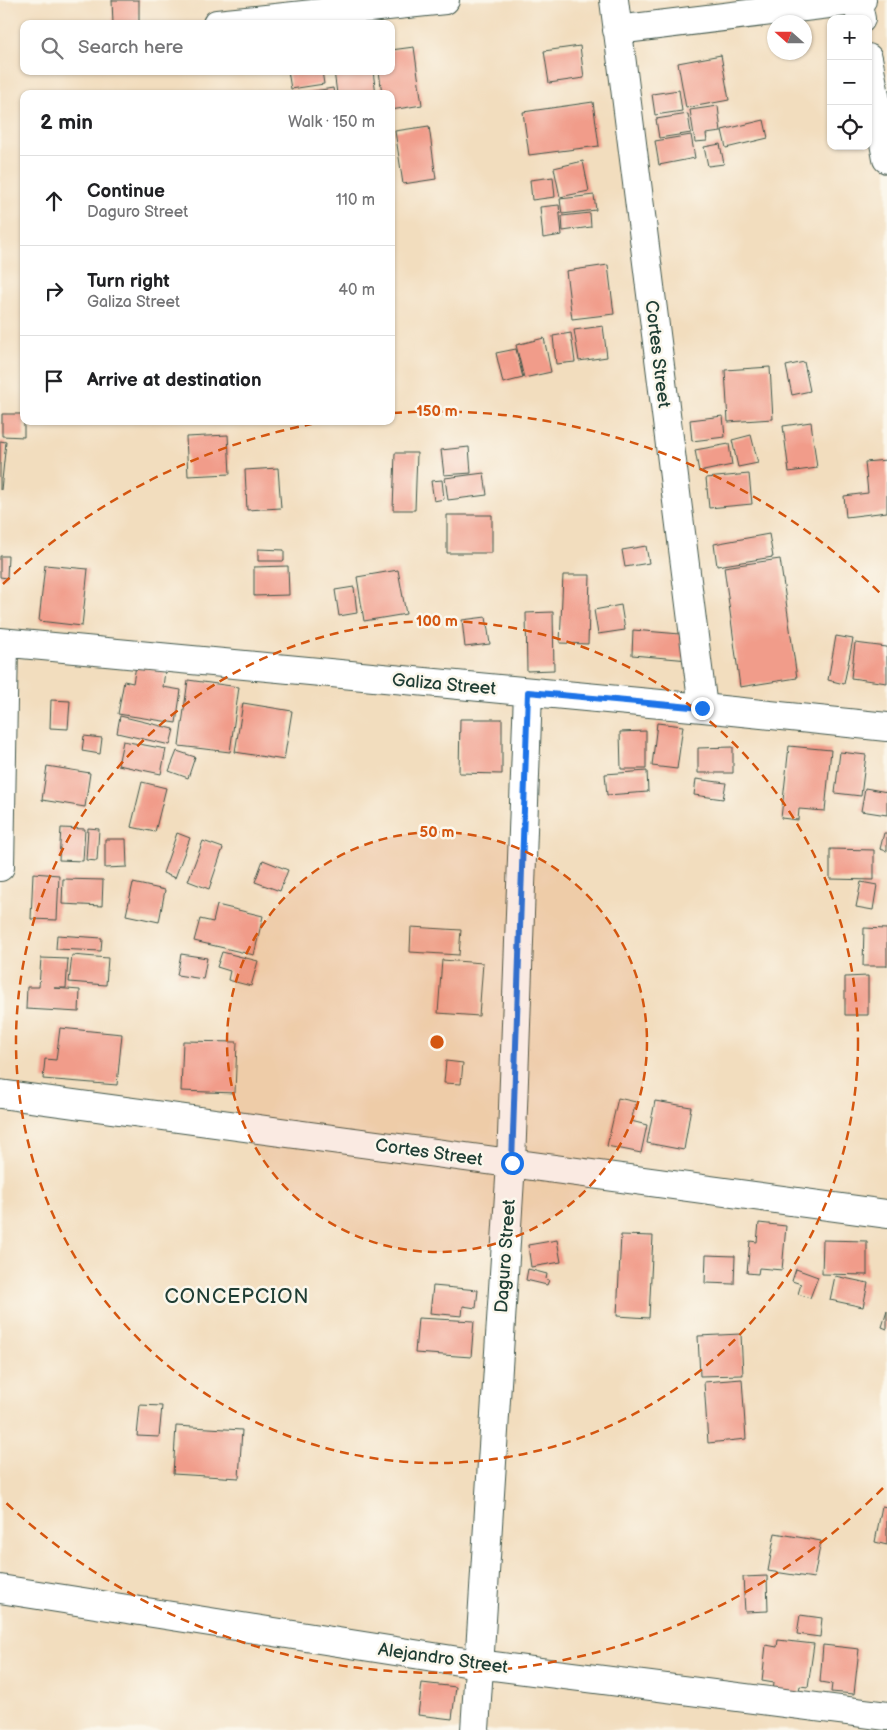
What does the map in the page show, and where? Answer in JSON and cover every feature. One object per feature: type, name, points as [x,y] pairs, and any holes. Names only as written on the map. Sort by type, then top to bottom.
[{"type":"street","points":[[255,20],[444,0]]},
{"type":"street","name":"Cortes Street","points":[[614,0],[702,708]]},
{"type":"street","points":[[857,0],[860,15]]},
{"type":"street","points":[[617,30],[862,0]]},
{"type":"street","points":[[868,60],[887,158]]},
{"type":"street","points":[[0,867],[2,643]]},
{"type":"street","name":"Galiza Street","points":[[2,643],[887,727]]},
{"type":"street","name":"Daguro Street","points":[[474,1730],[512,1163],[528,692]]},
{"type":"street","name":"Cortes Street","points":[[0,1094],[887,1214]]},
{"type":"street","name":"Alejandro Street","points":[[0,1590],[478,1664],[887,1716]]},
{"type":"building","points":[[112,0],[139,0],[139,20],[113,20]]},
{"type":"building","points":[[580,46],[584,78],[549,83],[544,51]]},
{"type":"building","points":[[414,47],[422,105],[395,109],[395,90],[381,90],[380,75],[395,75],[395,49]]},
{"type":"building","points":[[721,55],[729,100],[686,108],[678,63]]},
{"type":"building","points":[[289,75],[323,75],[324,84],[291,89]]},
{"type":"building","points":[[335,75],[374,75],[375,90],[336,90]]},
{"type":"building","points":[[679,90],[682,111],[655,115],[652,94]]},
{"type":"building","points":[[593,102],[599,146],[529,155],[523,112]]},
{"type":"building","points":[[718,106],[721,132],[706,134],[707,141],[695,142],[690,110]]},
{"type":"building","points":[[688,114],[691,133],[659,138],[656,119]]},
{"type":"building","points":[[764,120],[768,138],[726,148],[722,130]]},
{"type":"building","points":[[429,126],[436,179],[403,184],[395,131]]},
{"type":"building","points":[[691,135],[695,158],[659,165],[655,141]]},
{"type":"building","points":[[720,144],[724,164],[708,166],[704,147]]},
{"type":"building","points":[[583,161],[589,191],[560,197],[554,168]]},
{"type":"building","points":[[553,177],[555,197],[532,200],[530,180]]},
{"type":"building","points":[[594,195],[596,210],[562,214],[560,199]]},
{"type":"building","points":[[559,205],[562,235],[543,238],[540,207]]},
{"type":"building","points":[[590,213],[591,227],[563,231],[562,216]]},
{"type":"building","points":[[608,265],[614,314],[572,319],[566,271]]},
{"type":"building","points":[[603,326],[607,357],[579,361],[574,330]]},
{"type":"building","points":[[571,333],[575,362],[556,364],[553,336]]},
{"type":"building","points":[[544,338],[551,372],[524,378],[516,345]]},
{"type":"building","points":[[516,349],[523,378],[503,383],[496,353]]},
{"type":"building","points":[[804,362],[810,391],[792,395],[786,366]]},
{"type":"building","points":[[770,367],[773,419],[728,422],[725,370]]},
{"type":"building","points":[[2,414],[20,414],[20,425],[24,425],[24,437],[2,436]]},
{"type":"building","points":[[723,416],[725,437],[692,441],[690,420]]},
{"type":"building","points":[[811,422],[817,468],[789,472],[783,426]]},
{"type":"building","points":[[228,435],[230,474],[188,476],[186,437]]},
{"type":"building","points":[[751,435],[758,463],[738,467],[732,440]]},
{"type":"building","points":[[0,441],[6,442],[1,490],[0,490]]},
{"type":"building","points":[[729,444],[732,465],[699,472],[695,450]]},
{"type":"building","points":[[469,447],[471,473],[444,475],[441,450]]},
{"type":"building","points":[[395,453],[417,453],[415,510],[393,510]]},
{"type":"building","points":[[887,460],[887,512],[846,517],[844,496],[868,493],[865,462]]},
{"type":"building","points":[[278,468],[281,508],[247,510],[245,470]]},
{"type":"building","points":[[484,473],[487,495],[448,500],[445,478]]},
{"type":"building","points":[[749,474],[752,504],[709,508],[706,478]]},
{"type":"building","points":[[442,480],[444,499],[434,501],[431,481]]},
{"type":"building","points":[[447,515],[492,515],[492,553],[447,553]]},
{"type":"building","points":[[769,534],[773,557],[717,566],[714,544]]},
{"type":"building","points":[[646,546],[649,563],[625,567],[622,550]]},
{"type":"building","points":[[258,549],[284,550],[284,561],[258,561]]},
{"type":"building","points":[[0,556],[8,556],[7,578],[0,577]]},
{"type":"building","points":[[780,559],[797,678],[740,687],[724,567]]},
{"type":"building","points":[[45,565],[88,569],[82,626],[39,621]]},
{"type":"building","points":[[288,566],[289,595],[254,596],[254,567]]},
{"type":"building","points":[[398,570],[406,614],[364,621],[357,577]]},
{"type":"building","points":[[563,575],[590,575],[588,644],[560,643]]},
{"type":"building","points":[[354,587],[357,613],[339,616],[335,590]]},
{"type":"building","points":[[621,605],[625,630],[598,634],[594,610]]},
{"type":"building","points":[[553,612],[554,670],[527,671],[526,613]]},
{"type":"building","points":[[486,617],[490,644],[465,647],[462,620]]},
{"type":"building","points":[[633,630],[692,635],[689,660],[632,655]]},
{"type":"building","points":[[836,636],[853,639],[844,684],[828,680]]},
{"type":"building","points":[[855,643],[887,647],[887,683],[851,678]]},
{"type":"building","points":[[136,666],[165,671],[163,687],[181,690],[176,723],[118,714],[124,681],[133,683]]},
{"type":"building","points":[[188,680],[239,687],[230,752],[179,746]]},
{"type":"building","points":[[51,700],[70,701],[68,729],[50,728]]},
{"type":"building","points":[[243,703],[292,711],[284,760],[235,752]]},
{"type":"building","points":[[120,716],[174,729],[170,745],[117,733]]},
{"type":"building","points":[[460,719],[502,719],[502,774],[459,773]]},
{"type":"building","points":[[657,723],[683,726],[677,769],[652,766]]},
{"type":"building","points":[[646,731],[646,769],[621,769],[620,732]]},
{"type":"building","points":[[84,736],[102,738],[100,754],[82,751]]},
{"type":"building","points":[[123,741],[166,749],[161,774],[118,765]]},
{"type":"building","points":[[789,746],[831,750],[825,811],[799,809],[798,820],[781,818]]},
{"type":"building","points":[[733,747],[733,773],[698,773],[698,748]]},
{"type":"building","points":[[177,751],[195,757],[188,778],[169,771]]},
{"type":"building","points":[[840,752],[866,755],[861,796],[835,793]]},
{"type":"building","points":[[47,766],[90,773],[85,807],[42,800]]},
{"type":"building","points":[[647,771],[648,792],[607,795],[605,774]]},
{"type":"building","points":[[696,779],[726,783],[723,799],[694,795]]},
{"type":"building","points":[[142,782],[166,788],[155,832],[131,827]]},
{"type":"building","points":[[865,788],[887,792],[887,815],[861,811]]},
{"type":"building","points":[[61,828],[85,829],[83,861],[59,860]]},
{"type":"building","points":[[88,828],[99,829],[97,861],[86,860]]},
{"type":"building","points":[[177,833],[190,838],[175,878],[163,873]]},
{"type":"building","points":[[884,833],[887,833],[887,851],[880,849]]},
{"type":"building","points":[[105,839],[126,839],[127,867],[105,868]]},
{"type":"building","points":[[203,841],[223,848],[209,889],[188,881]]},
{"type":"building","points":[[830,849],[874,850],[874,880],[830,879]]},
{"type":"building","points":[[263,860],[288,870],[280,891],[255,882]]},
{"type":"building","points":[[33,873],[59,875],[57,920],[31,919]]},
{"type":"building","points":[[63,879],[103,880],[102,906],[62,904]]},
{"type":"building","points":[[861,882],[877,885],[873,910],[856,907]]},
{"type":"building","points":[[133,883],[165,890],[159,922],[126,915]]},
{"type":"building","points":[[217,905],[263,916],[254,955],[194,941],[200,919],[213,922]]},
{"type":"building","points":[[411,927],[461,930],[459,955],[410,952]]},
{"type":"building","points":[[864,928],[887,929],[887,966],[863,966]]},
{"type":"building","points":[[57,935],[102,938],[101,951],[56,949]]},
{"type":"building","points":[[222,952],[258,961],[251,986],[228,980],[230,971],[217,967]]},
{"type":"building","points":[[181,954],[207,958],[203,979],[177,975]]},
{"type":"building","points":[[72,955],[108,958],[106,985],[69,982]]},
{"type":"building","points":[[41,958],[68,959],[66,988],[54,988],[80,990],[79,1012],[26,1009],[27,987],[39,987]]},
{"type":"building","points":[[442,960],[483,963],[479,1016],[438,1013]]},
{"type":"building","points":[[868,976],[868,1015],[845,1015],[845,977]]},
{"type":"building","points":[[60,1028],[122,1034],[117,1085],[43,1079],[45,1059],[56,1060]]},
{"type":"building","points":[[183,1041],[237,1042],[235,1093],[181,1091]]},
{"type":"building","points":[[446,1061],[463,1063],[461,1084],[444,1083]]},
{"type":"building","points":[[618,1098],[636,1102],[631,1121],[647,1125],[641,1153],[607,1146]]},
{"type":"building","points":[[655,1101],[691,1107],[684,1150],[647,1143]]},
{"type":"building","points":[[759,1223],[786,1226],[782,1270],[759,1268],[758,1274],[747,1273],[750,1241],[757,1242]]},
{"type":"building","points":[[621,1235],[653,1236],[649,1318],[617,1316]]},
{"type":"building","points":[[557,1240],[561,1262],[531,1267],[528,1245]]},
{"type":"building","points":[[823,1240],[867,1241],[867,1275],[822,1274]]},
{"type":"building","points":[[706,1255],[735,1256],[734,1284],[705,1283]]},
{"type":"building","points":[[528,1269],[547,1274],[546,1279],[549,1280],[547,1285],[526,1280]]},
{"type":"building","points":[[796,1269],[818,1277],[810,1298],[798,1294],[801,1284],[792,1281]]},
{"type":"building","points":[[835,1276],[868,1283],[863,1307],[830,1300]]},
{"type":"building","points":[[433,1286],[478,1290],[476,1308],[463,1306],[462,1316],[430,1313]]},
{"type":"building","points":[[887,1311],[887,1329],[882,1327]]},
{"type":"building","points":[[418,1318],[474,1321],[471,1357],[415,1353]]},
{"type":"building","points":[[741,1334],[743,1375],[700,1376],[698,1336]]},
{"type":"building","points":[[742,1379],[746,1439],[708,1443],[704,1382]]},
{"type":"building","points":[[140,1405],[162,1406],[159,1437],[137,1436]]},
{"type":"building","points":[[176,1426],[242,1430],[239,1478],[173,1474]]},
{"type":"building","points":[[882,1506],[887,1507],[887,1545],[875,1542]]},
{"type":"building","points":[[775,1533],[821,1541],[814,1578],[768,1571]]},
{"type":"building","points":[[767,1576],[768,1611],[745,1612],[743,1577]]},
{"type":"building","points":[[800,1615],[822,1618],[820,1637],[797,1634]]},
{"type":"building","points":[[778,1640],[814,1644],[808,1687],[800,1686],[798,1695],[773,1691],[774,1683],[762,1681],[766,1645],[777,1647]]},
{"type":"building","points":[[823,1645],[859,1649],[854,1694],[831,1692],[832,1684],[820,1682]]},
{"type":"building","points":[[422,1683],[456,1687],[452,1719],[418,1715]]},
{"type":"district","name":"CONCEPCION","points":[[237,1296]]},
{"type":"route","points":[[512,1163],[528,692],[702,708]]}]
